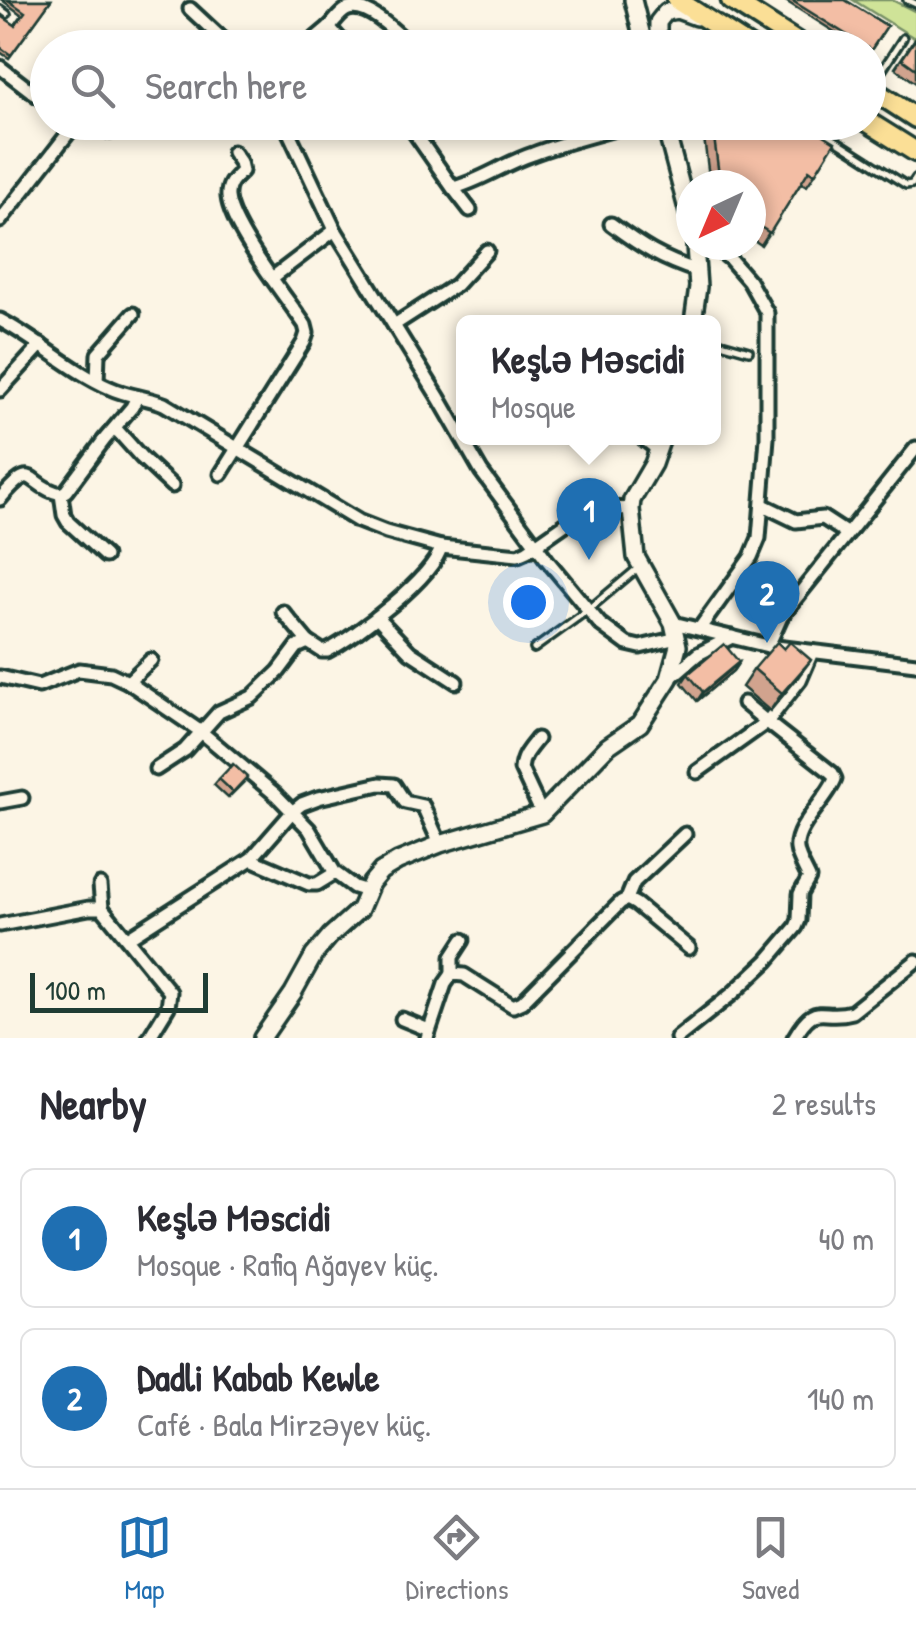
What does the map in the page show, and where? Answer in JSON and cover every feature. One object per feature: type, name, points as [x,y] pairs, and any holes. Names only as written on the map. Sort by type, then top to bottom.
[{"type":"main road","points":[[676,0],[724,30]]},
{"type":"main road","points":[[744,3],[781,30]]},
{"type":"main road","points":[[886,98],[916,118]]},
{"type":"main road","points":[[886,133],[916,152]]},
{"type":"street","points":[[633,0],[643,30]]},
{"type":"street","points":[[326,30],[346,9],[358,7],[377,15],[393,30]]},
{"type":"street","points":[[190,9],[213,30]]},
{"type":"street","points":[[655,30],[666,12],[683,12],[718,26]]},
{"type":"street","points":[[0,68],[30,90]]},
{"type":"street","points":[[0,222],[61,140]]},
{"type":"street","points":[[293,140],[336,230],[456,430]]},
{"type":"street","points":[[420,140],[470,210]]},
{"type":"street","points":[[453,188],[470,184],[506,164],[579,140]]},
{"type":"street","points":[[669,140],[677,170]]},
{"type":"street","points":[[221,474],[307,333],[238,225],[227,194],[231,181],[242,171],[233,152]]},
{"type":"street","points":[[611,224],[650,252],[698,271]]},
{"type":"street","points":[[272,278],[336,230]]},
{"type":"street","points":[[394,325],[456,285],[487,251]]},
{"type":"street","points":[[694,315],[697,260]]},
{"type":"street","points":[[700,628],[751,557],[759,538],[762,505],[767,438],[767,312],[731,260]]},
{"type":"street","points":[[97,382],[98,354],[133,314]]},
{"type":"street","points":[[0,320],[97,382],[164,404],[358,521],[386,532],[441,547],[509,556],[536,545],[590,507],[631,509]]},
{"type":"street","points":[[0,390],[41,345]]},
{"type":"street","points":[[0,499],[24,476],[34,478],[54,493],[66,491],[137,396]]},
{"type":"street","points":[[115,428],[172,486]]},
{"type":"street","points":[[465,445],[480,471],[588,610],[627,644],[640,647],[675,630],[700,628],[768,646],[916,664]]},
{"type":"street","points":[[660,445],[631,509],[640,566],[675,630],[676,655],[670,678]]},
{"type":"street","points":[[768,646],[780,617],[916,448]]},
{"type":"street","points":[[61,494],[68,522],[105,556]]},
{"type":"street","points":[[762,505],[796,520],[823,518],[846,533]]},
{"type":"street","points":[[283,612],[308,642],[327,651],[377,616],[434,564],[441,547]]},
{"type":"street","points":[[377,616],[410,652],[456,682]]},
{"type":"street","points":[[262,1038],[314,955],[355,915],[371,883],[388,866],[440,844],[542,814],[608,746],[640,724],[670,678],[698,654],[733,637]]},
{"type":"street","points":[[156,769],[185,750],[224,708],[252,697],[297,646],[308,642]]},
{"type":"street","points":[[696,772],[768,722],[800,680],[812,652]]},
{"type":"street","points":[[128,682],[151,660]]},
{"type":"street","points":[[0,677],[39,686],[79,670],[111,674],[128,682],[200,731],[293,811],[335,872],[354,887],[367,891]]},
{"type":"street","points":[[677,1038],[732,994],[796,927],[800,894],[809,878],[797,851],[799,834],[835,779],[744,703]]},
{"type":"street","points":[[538,739],[526,753],[521,769],[542,814]]},
{"type":"street","points":[[128,938],[251,859],[293,811],[318,798],[394,785],[405,802],[423,806],[440,844]]},
{"type":"street","points":[[0,802],[22,798]]},
{"type":"street","points":[[452,974],[464,974],[513,1006],[522,1002],[627,899],[634,882],[685,834]]},
{"type":"street","points":[[251,859],[309,884],[317,884],[335,872]]},
{"type":"street","points":[[100,885],[102,908],[170,992],[168,1006],[149,1038]]},
{"type":"street","points":[[627,899],[689,948]]},
{"type":"street","points":[[0,925],[102,908]]},
{"type":"street","points":[[402,1019],[428,1034],[452,974],[452,957],[462,940]]},
{"type":"street","points":[[794,1038],[812,1015],[852,1012],[916,961]]},
{"type":"lane","points":[[907,0],[916,4]]},
{"type":"lane","points":[[0,9],[7,14]]},
{"type":"lane","points":[[886,64],[903,38]]},
{"type":"lane","points":[[835,140],[906,186],[916,178]]},
{"type":"lane","points":[[721,343],[749,351]]},
{"type":"lane","points":[[534,650],[640,566]]},
{"type":"green space","points":[[853,0],[892,0],[916,12],[916,39]]},
{"type":"building","points":[[8,0],[51,0],[11,55],[0,47],[0,15],[15,25],[25,12]]},
{"type":"building","points":[[791,0],[845,0],[887,26],[884,30],[839,30]]},
{"type":"building","points":[[916,38],[916,69],[902,59]]},
{"type":"building","points":[[714,140],[835,142],[815,174],[809,170],[770,233],[766,230],[766,170],[718,170]]},
{"type":"building","points":[[777,642],[784,649],[790,642],[811,660],[782,693],[754,669]]},
{"type":"building","points":[[724,644],[739,662],[703,692],[688,674]]},
{"type":"building","points":[[233,764],[247,777],[233,792],[219,779]]},
{"type":"place","name":"Keşlə Məscidi","points":[[589,560]]},
{"type":"place","name":"Dadli Kabab Kewle","points":[[767,643]]}]
